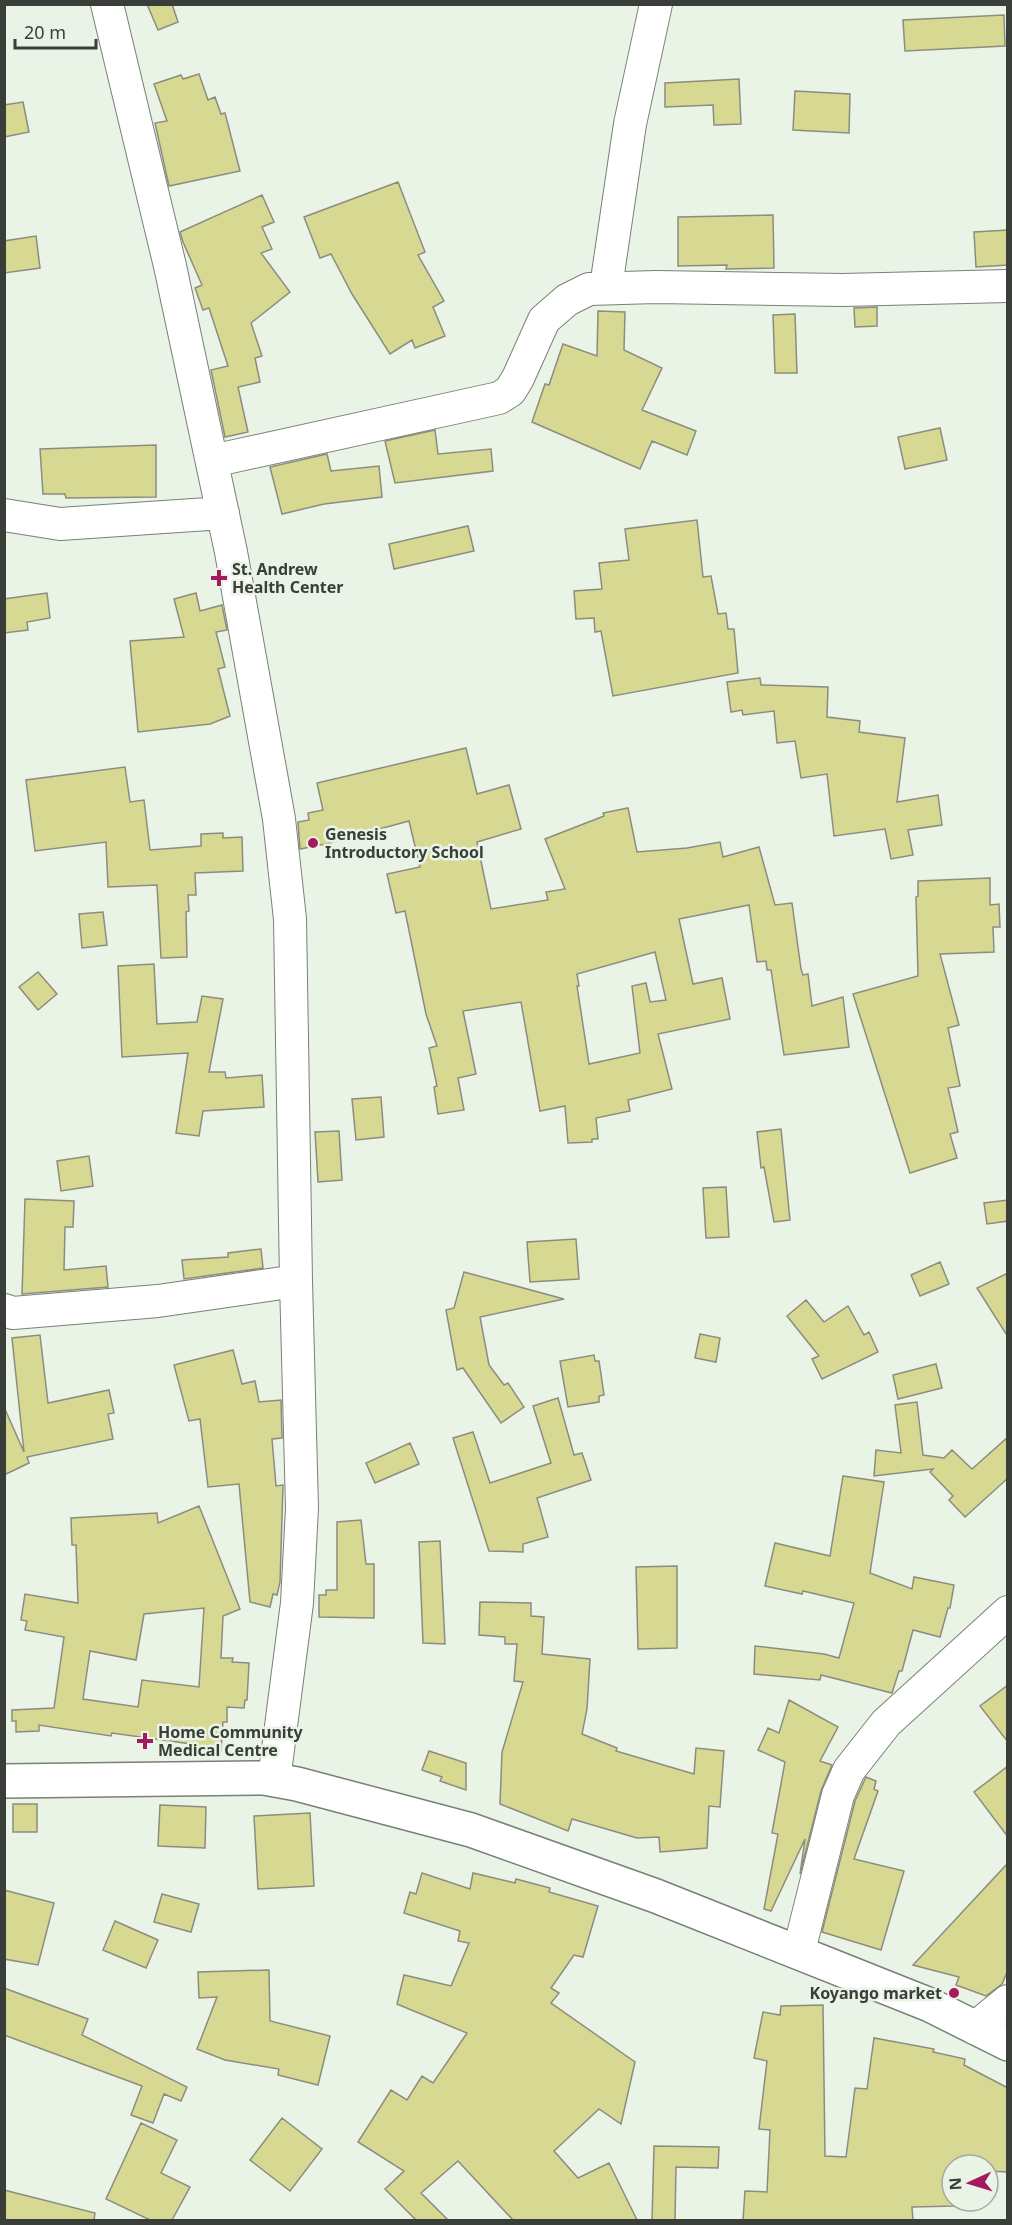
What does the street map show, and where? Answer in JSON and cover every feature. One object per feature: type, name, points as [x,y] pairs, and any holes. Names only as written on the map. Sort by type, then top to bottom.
[{"type":"street","points":[[107,4],[167,255],[223,513],[279,819],[290,919],[302,1509],[297,1603],[274,1780]]},
{"type":"street","points":[[606,287],[630,124],[656,4]]},
{"type":"street","points":[[212,461],[500,398],[510,391],[518,378],[544,320],[576,294],[589,290],[606,287],[843,290],[1008,286]]},
{"type":"street","points":[[4,515],[60,524],[223,513]]},
{"type":"street","points":[[4,1310],[13,1313],[158,1301],[296,1281]]},
{"type":"street","points":[[799,1951],[838,1795],[849,1770],[886,1723],[1008,1612]]},
{"type":"street","points":[[4,1781],[274,1780],[297,1784],[471,1830],[656,1896],[930,2005],[1008,2044]]},
{"type":"street","points":[[975,2028],[1008,2001]]},
{"type":"building","points":[[147,4],[172,4],[178,22],[158,30]]},
{"type":"building","points":[[1004,15],[1005,46],[905,51],[903,20]]},
{"type":"building","points":[[199,74],[208,100],[215,97],[221,114],[225,113],[240,171],[169,186],[155,123],[167,121],[154,84],[181,75],[183,79]]},
{"type":"building","points":[[739,79],[741,124],[714,125],[713,105],[665,107],[665,83]]},
{"type":"building","points":[[795,91],[850,94],[849,133],[793,130]]},
{"type":"building","points":[[23,102],[29,132],[4,137],[4,105]]},
{"type":"building","points":[[398,182],[425,252],[418,255],[444,301],[433,307],[445,336],[415,348],[412,340],[390,354],[352,294],[331,254],[320,258],[304,217]]},
{"type":"building","points":[[262,195],[274,222],[262,227],[272,249],[261,253],[290,292],[251,323],[262,356],[255,358],[260,382],[238,387],[248,432],[225,437],[211,370],[228,366],[209,308],[203,310],[195,288],[202,285],[180,232]]},
{"type":"building","points":[[773,215],[774,268],[726,269],[727,265],[678,266],[678,217]]},
{"type":"building","points":[[1008,230],[1008,265],[976,267],[974,232]]},
{"type":"building","points":[[36,236],[40,268],[4,273],[4,241]]},
{"type":"building","points":[[877,307],[877,326],[855,327],[854,308]]},
{"type":"building","points":[[598,311],[625,312],[624,350],[662,368],[642,410],[696,431],[687,455],[652,441],[640,469],[532,422],[545,384],[549,385],[563,344],[597,356]]},
{"type":"building","points":[[795,314],[797,373],[775,373],[773,315]]},
{"type":"building","points":[[940,428],[947,460],[905,469],[898,437]]},
{"type":"building","points":[[435,430],[438,454],[491,449],[493,471],[395,483],[385,441]]},
{"type":"building","points":[[156,445],[156,497],[66,498],[65,494],[43,494],[40,449]]},
{"type":"building","points":[[327,454],[331,471],[379,466],[382,497],[324,504],[282,514],[270,467]]},
{"type":"building","points":[[697,520],[703,577],[711,576],[718,614],[726,613],[728,629],[734,629],[738,673],[613,696],[601,631],[595,632],[594,618],[576,619],[574,591],[602,589],[599,563],[629,560],[625,529]]},
{"type":"building","points":[[468,526],[474,551],[394,569],[389,544]]},
{"type":"building","points":[[47,593],[50,618],[27,622],[28,630],[4,633],[4,599]]},
{"type":"building","points":[[196,593],[200,611],[222,605],[227,630],[216,632],[225,667],[218,669],[230,716],[210,724],[138,732],[130,641],[184,637],[174,599]]},
{"type":"building","points":[[760,678],[761,685],[828,687],[827,717],[860,721],[859,732],[905,738],[897,802],[938,795],[942,825],[908,830],[913,855],[891,859],[885,829],[834,836],[827,774],[801,778],[795,741],[777,743],[774,711],[743,715],[742,710],[731,712],[727,682]]},
{"type":"building","points":[[466,748],[477,794],[509,785],[521,829],[477,842],[491,909],[548,900],[546,892],[565,889],[545,839],[604,816],[603,813],[628,808],[637,852],[687,848],[720,842],[723,857],[759,847],[775,905],[792,903],[801,969],[803,975],[808,974],[812,1006],[843,997],[849,1047],[784,1055],[771,970],[767,970],[766,961],[757,962],[749,905],[679,919],[693,984],[722,978],[730,1019],[658,1034],[672,1089],[628,1100],[630,1111],[596,1118],[598,1139],[592,1139],[592,1142],[568,1143],[565,1106],[540,1111],[521,1002],[463,1011],[476,1074],[458,1078],[464,1110],[438,1114],[434,1087],[437,1086],[429,1048],[437,1046],[426,1014],[405,911],[396,913],[387,874],[420,867],[409,821],[331,843],[300,849],[298,822],[309,820],[308,813],[323,810],[317,783]],"holes":[[[655,952],[666,1000],[650,1002],[646,983],[632,986],[640,1053],[589,1064],[577,974]]]},
{"type":"building","points":[[125,767],[130,802],[144,800],[150,850],[201,846],[201,834],[223,833],[223,838],[242,837],[243,871],[195,873],[196,895],[188,895],[189,911],[186,912],[187,957],[161,958],[157,885],[108,887],[106,842],[35,851],[26,780]]},
{"type":"building","points":[[990,878],[990,905],[999,904],[1000,927],[993,927],[994,952],[940,954],[959,1025],[948,1028],[960,1086],[948,1088],[958,1132],[950,1134],[957,1158],[910,1173],[853,994],[918,976],[916,897],[918,896],[918,881]]},
{"type":"building","points":[[103,912],[107,945],[82,948],[79,914]]},
{"type":"building","points":[[154,964],[157,1024],[197,1022],[202,996],[223,999],[209,1072],[225,1072],[226,1078],[262,1075],[264,1107],[203,1111],[199,1136],[176,1133],[188,1053],[122,1057],[118,966]]},
{"type":"building","points":[[38,972],[57,994],[38,1010],[19,987]]},
{"type":"building","points":[[381,1097],[384,1137],[356,1140],[352,1099]]},
{"type":"building","points":[[781,1129],[790,1220],[774,1222],[764,1167],[761,1168],[757,1132]]},
{"type":"building","points":[[339,1131],[342,1180],[318,1182],[315,1132]]},
{"type":"building","points":[[89,1156],[93,1186],[61,1191],[57,1161]]},
{"type":"building","points":[[726,1187],[729,1237],[706,1238],[703,1188]]},
{"type":"building","points":[[25,1199],[74,1201],[73,1227],[65,1227],[64,1270],[106,1266],[108,1287],[22,1294]]},
{"type":"building","points":[[1008,1200],[1008,1221],[987,1224],[984,1203]]},
{"type":"building","points":[[576,1239],[579,1279],[530,1282],[527,1242]]},
{"type":"building","points":[[261,1249],[263,1268],[184,1279],[182,1260],[228,1257],[228,1253]]},
{"type":"building","points":[[940,1262],[949,1284],[920,1296],[911,1275]]},
{"type":"building","points":[[464,1272],[564,1299],[480,1317],[489,1365],[504,1385],[508,1383],[524,1407],[501,1423],[463,1368],[457,1370],[446,1310],[454,1308]]},
{"type":"building","points":[[1008,1273],[1008,1337],[977,1288]]},
{"type":"building","points":[[806,1300],[824,1322],[848,1306],[864,1335],[869,1332],[878,1352],[822,1379],[812,1359],[819,1356],[787,1316]]},
{"type":"building","points":[[700,1334],[720,1338],[716,1362],[695,1358]]},
{"type":"building","points":[[40,1335],[48,1403],[109,1390],[114,1413],[108,1414],[113,1439],[27,1457],[29,1463],[4,1475],[4,1407],[24,1452],[12,1338]]},
{"type":"building","points":[[233,1350],[242,1384],[255,1381],[259,1402],[281,1400],[282,1438],[272,1439],[276,1486],[283,1485],[280,1582],[277,1595],[273,1594],[270,1607],[250,1602],[239,1484],[208,1487],[200,1419],[189,1421],[174,1365]]},
{"type":"building","points":[[594,1355],[595,1361],[599,1361],[604,1395],[599,1396],[599,1402],[568,1407],[560,1361]]},
{"type":"building","points":[[936,1364],[942,1388],[898,1399],[893,1375]]},
{"type":"building","points":[[558,1398],[574,1455],[582,1453],[591,1480],[537,1498],[548,1537],[523,1544],[523,1552],[489,1551],[453,1438],[473,1432],[490,1483],[551,1463],[533,1406]]},
{"type":"building","points":[[917,1402],[923,1455],[944,1458],[952,1450],[972,1469],[1008,1437],[1008,1478],[965,1517],[949,1500],[953,1496],[930,1472],[933,1469],[874,1476],[876,1450],[901,1453],[895,1405]]},
{"type":"building","points":[[410,1443],[419,1464],[375,1483],[366,1463]]},
{"type":"building","points":[[843,1476],[884,1482],[870,1573],[912,1589],[914,1577],[954,1585],[950,1608],[948,1608],[940,1637],[913,1630],[902,1671],[899,1671],[892,1693],[821,1675],[820,1680],[754,1674],[755,1646],[824,1654],[839,1658],[854,1603],[803,1591],[802,1594],[765,1586],[775,1543],[830,1556]]},
{"type":"building","points":[[199,1506],[240,1609],[223,1616],[221,1658],[233,1658],[232,1662],[249,1663],[247,1700],[245,1700],[244,1708],[227,1707],[227,1722],[223,1722],[221,1751],[191,1750],[191,1744],[112,1733],[111,1736],[39,1725],[39,1731],[16,1732],[16,1721],[12,1721],[12,1710],[54,1708],[64,1637],[25,1630],[27,1621],[21,1620],[25,1594],[78,1603],[76,1545],[72,1545],[71,1518],[157,1513],[158,1523]],"holes":[[[204,1608],[199,1687],[142,1680],[138,1707],[83,1699],[90,1651],[136,1660],[144,1614]]]},
{"type":"building","points":[[361,1520],[366,1564],[374,1564],[374,1618],[319,1617],[319,1595],[326,1595],[326,1590],[337,1590],[337,1522]]},
{"type":"building","points":[[440,1541],[445,1644],[423,1643],[419,1542]]},
{"type":"building","points":[[677,1566],[677,1648],[638,1649],[636,1567]]},
{"type":"building","points":[[480,1602],[531,1603],[531,1616],[544,1617],[542,1654],[590,1659],[587,1709],[582,1734],[617,1748],[616,1751],[694,1774],[696,1748],[724,1751],[720,1807],[709,1806],[707,1848],[660,1852],[659,1837],[637,1838],[572,1819],[568,1831],[500,1804],[502,1752],[523,1682],[514,1681],[517,1644],[505,1644],[505,1637],[479,1635]]},
{"type":"building","points":[[1008,1685],[1008,1742],[980,1706]]},
{"type":"building","points":[[789,1700],[838,1727],[820,1761],[832,1765],[821,1791],[800,1874],[805,1839],[771,1911],[764,1909],[778,1834],[772,1833],[785,1762],[758,1750],[768,1728],[779,1733]]},
{"type":"building","points":[[429,1751],[466,1763],[466,1790],[440,1781],[442,1777],[422,1770]]},
{"type":"building","points":[[1008,1766],[1008,1837],[974,1792]]},
{"type":"building","points":[[866,1777],[876,1781],[874,1789],[878,1791],[854,1859],[904,1871],[881,1950],[822,1932],[855,1801]]},
{"type":"building","points":[[13,1804],[37,1804],[37,1832],[13,1832]]},
{"type":"building","points":[[160,1805],[206,1807],[205,1848],[158,1846]]},
{"type":"building","points":[[310,1813],[314,1886],[258,1889],[254,1816]]},
{"type":"building","points":[[1008,1863],[1008,1970],[1002,1984],[986,1996],[956,1985],[959,1977],[913,1965]]},
{"type":"building","points":[[422,1873],[470,1889],[473,1873],[515,1883],[516,1879],[550,1888],[549,1892],[598,1906],[583,1957],[574,1955],[551,1988],[559,1993],[551,2003],[635,2062],[621,2124],[599,2109],[554,2151],[578,2178],[609,2163],[637,2220],[513,2220],[458,2161],[421,2193],[448,2220],[416,2220],[385,2189],[404,2171],[358,2142],[391,2090],[407,2100],[422,2076],[433,2083],[467,2033],[397,2004],[404,1975],[451,1986],[469,1943],[458,1941],[460,1931],[404,1913],[410,1892],[416,1894]]},
{"type":"building","points":[[4,1890],[54,1903],[38,1965],[4,1959]]},
{"type":"building","points":[[162,1894],[199,1904],[191,1932],[154,1922]]},
{"type":"building","points":[[115,1921],[158,1940],[146,1968],[103,1950]]},
{"type":"building","points":[[269,1970],[270,2021],[330,2036],[318,2085],[278,2075],[279,2069],[225,2060],[197,2049],[217,1997],[199,1998],[198,1972]]},
{"type":"building","points":[[4,1988],[88,2019],[82,2035],[187,2087],[181,2101],[164,2094],[153,2123],[131,2115],[142,2086],[4,2035]]},
{"type":"building","points":[[823,2005],[825,2156],[846,2157],[855,2088],[867,2089],[874,2038],[934,2049],[933,2052],[965,2059],[964,2065],[1008,2088],[1008,2172],[1000,2172],[1000,2153],[940,2153],[940,2206],[912,2207],[913,2220],[743,2220],[745,2191],[767,2192],[770,2130],[759,2129],[767,2061],[754,2058],[763,2012],[780,2015],[781,2006]]},
{"type":"building","points":[[282,2118],[322,2149],[290,2191],[250,2160]]},
{"type":"building","points":[[141,2123],[177,2140],[161,2173],[190,2187],[172,2220],[150,2220],[106,2199]]},
{"type":"building","points":[[654,2146],[719,2147],[718,2168],[676,2167],[675,2220],[652,2220]]},
{"type":"building","points":[[4,2190],[95,2213],[94,2220],[4,2220]]},
{"type":"place","name":"St. Andrew Health Center","points":[[219,578]]},
{"type":"place","name":"Genesis Introductory School","points":[[313,843]]},
{"type":"place","name":"Home Community Medical Centre","points":[[145,1741]]},
{"type":"place","name":"Koyango market","points":[[954,1993]]}]
